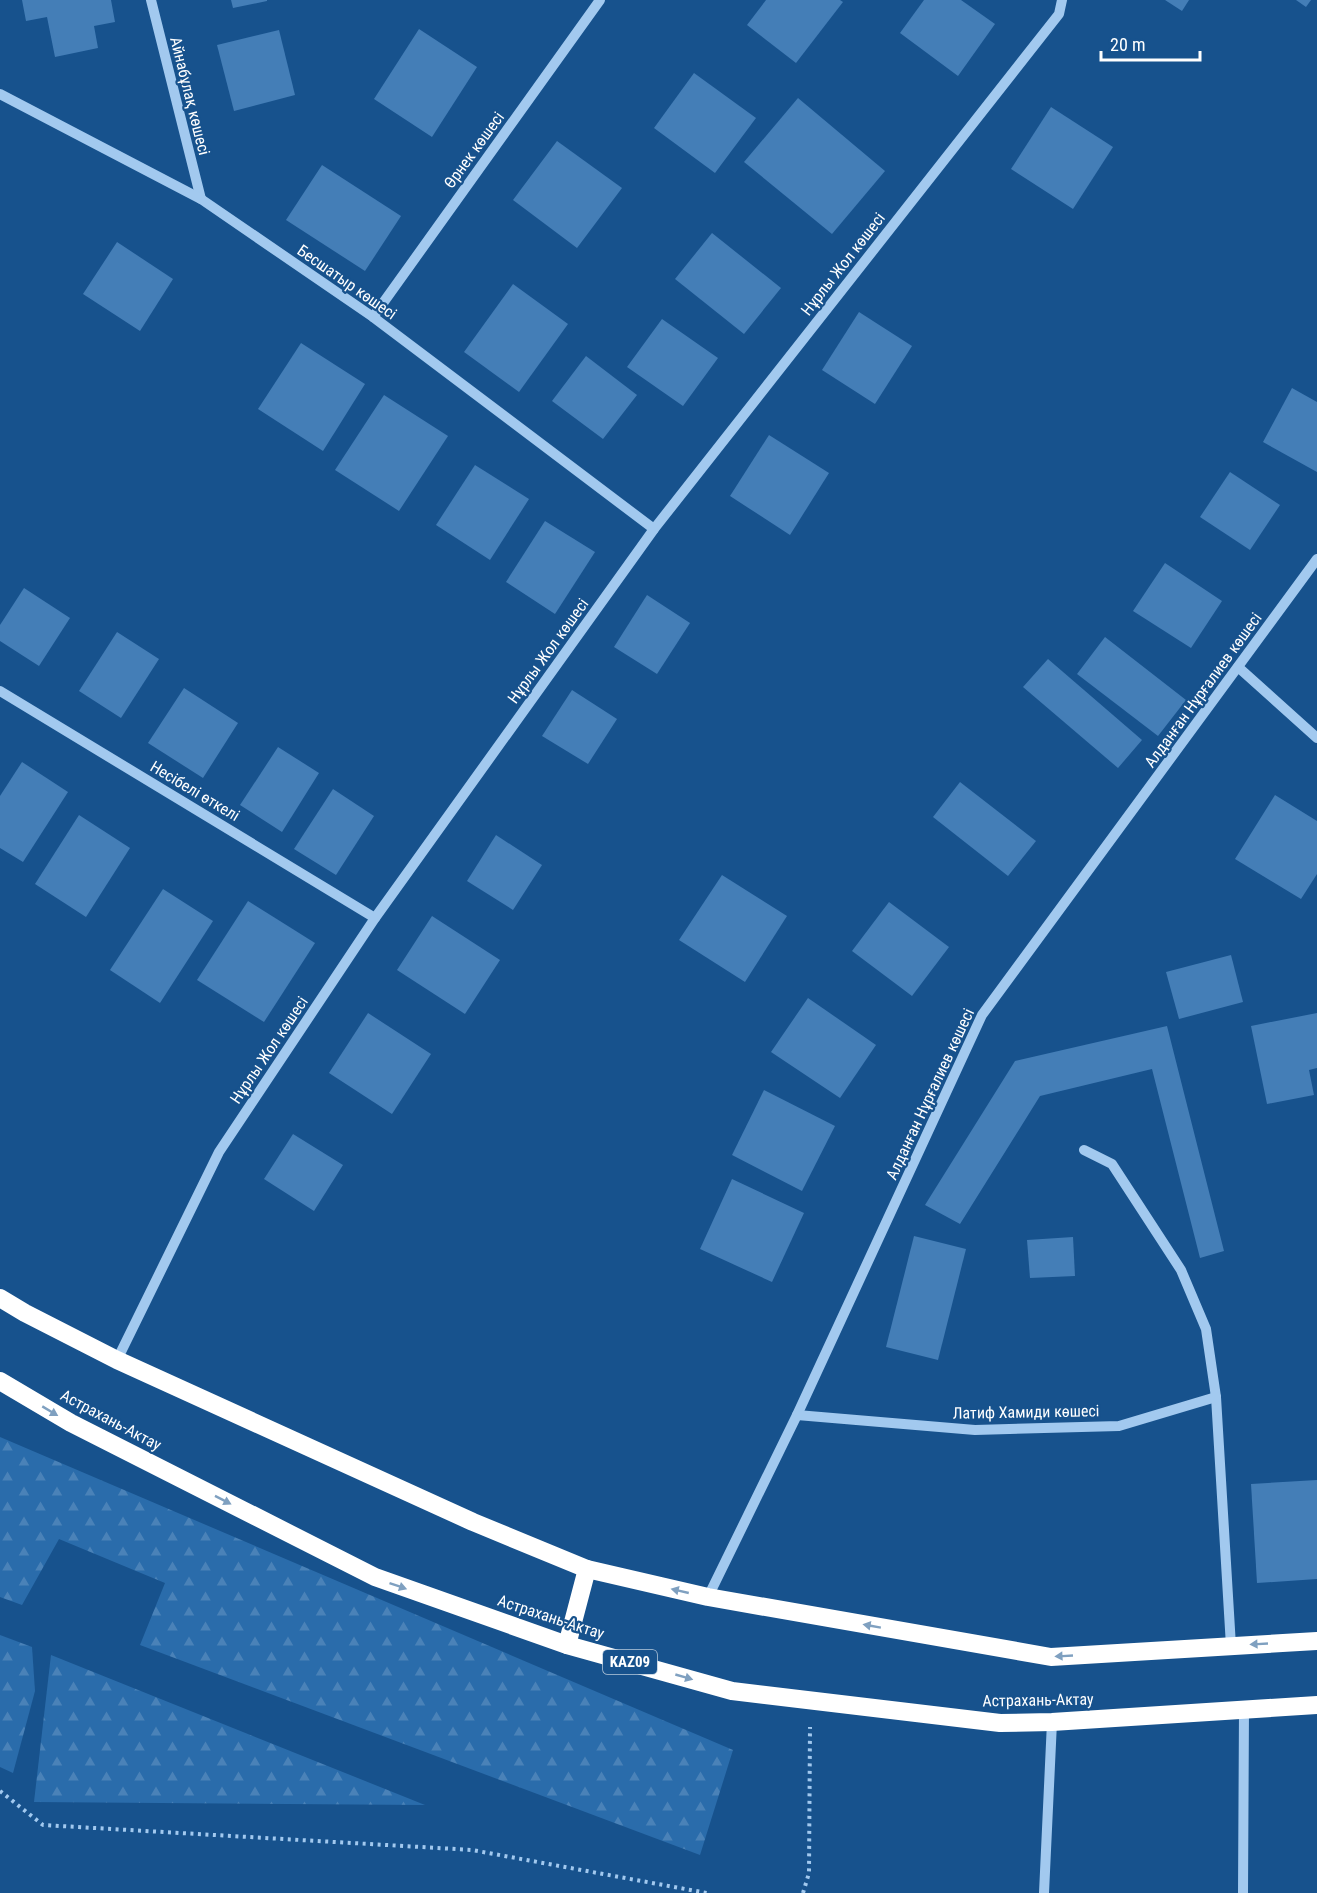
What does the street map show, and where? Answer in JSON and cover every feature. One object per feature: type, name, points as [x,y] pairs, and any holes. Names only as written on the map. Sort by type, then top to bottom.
[{"type":"highway","points":[[0,1298],[117,1360],[473,1522],[587,1569],[708,1597],[1051,1657],[1317,1641]]},
{"type":"highway","name":"Астрахань-Актау","points":[[0,1381],[71,1423],[375,1577],[567,1645],[732,1691],[1000,1723],[1052,1722],[1317,1705]]},
{"type":"highway","points":[[567,1645],[587,1569]]},
{"type":"street","name":"Айнабұлақ көшесі","points":[[151,0],[201,199]]},
{"type":"street","name":"Өрнек көшесі","points":[[373,317],[600,0]]},
{"type":"street","name":"Нұрлы Жол көшесі","points":[[117,1360],[219,1152],[375,918],[654,529],[1059,14],[1062,0]]},
{"type":"street","name":"Бесшатыр көшесі","points":[[0,94],[201,199],[373,317],[654,529]]},
{"type":"street","name":"Алданған Нұрғалиев көшесі","points":[[708,1597],[797,1415],[982,1015],[1317,559]]},
{"type":"street","points":[[1238,667],[1317,738]]},
{"type":"street","name":"Несібелі өткелі","points":[[0,691],[375,918]]},
{"type":"street","points":[[1084,1150],[1112,1164],[1181,1270],[1206,1329],[1216,1397],[1231,1646]]},
{"type":"street","name":"Латиф Хамиди көшесі","points":[[797,1415],[975,1430],[1119,1425],[1216,1397]]},
{"type":"street","points":[[1243,1893],[1244,1709]]},
{"type":"street","points":[[1044,1893],[1052,1722]]},
{"type":"path","points":[[803,1893],[809,1873],[810,1700]]},
{"type":"path","points":[[0,1791],[43,1826],[472,1850],[707,1893]]},
{"type":"green space","points":[[0,1437],[733,1750],[700,1855],[140,1645],[165,1583],[59,1539],[22,1605],[0,1597]]},
{"type":"green space","points":[[0,1635],[32,1647],[35,1691],[13,1773],[0,1767]]},
{"type":"green space","points":[[51,1655],[425,1805],[34,1802]]},
{"type":"building","points":[[22,0],[111,0],[115,22],[94,26],[98,48],[55,57],[47,17],[26,21]]},
{"type":"building","points":[[231,0],[267,0],[267,1],[233,8]]},
{"type":"building","points":[[766,0],[840,0],[843,2],[796,63],[747,25]]},
{"type":"building","points":[[924,0],[961,0],[995,24],[958,76],[900,33]]},
{"type":"building","points":[[1165,0],[1189,0],[1182,11]]},
{"type":"building","points":[[1296,0],[1311,0],[1306,7]]},
{"type":"building","points":[[419,29],[477,67],[432,137],[374,99]]},
{"type":"building","points":[[279,30],[295,95],[234,111],[217,45]]},
{"type":"building","points":[[694,73],[756,118],[715,173],[654,128]]},
{"type":"building","points":[[798,98],[885,171],[832,234],[744,162]]},
{"type":"building","points":[[1051,107],[1113,147],[1073,209],[1011,169]]},
{"type":"building","points":[[557,141],[622,188],[577,248],[513,200]]},
{"type":"building","points":[[322,165],[401,216],[365,271],[286,220]]},
{"type":"building","points":[[712,233],[781,288],[744,334],[675,279]]},
{"type":"building","points":[[117,242],[173,279],[140,331],[83,294]]},
{"type":"building","points":[[513,284],[568,324],[519,392],[464,352]]},
{"type":"building","points":[[859,312],[912,346],[875,404],[822,370]]},
{"type":"building","points":[[662,319],[718,358],[683,406],[627,367]]},
{"type":"building","points":[[301,343],[365,384],[323,451],[258,409]]},
{"type":"building","points":[[586,356],[637,395],[603,439],[552,401]]},
{"type":"building","points":[[1292,388],[1317,402],[1317,472],[1263,442]]},
{"type":"building","points":[[384,395],[448,436],[399,511],[335,470]]},
{"type":"building","points":[[769,435],[829,473],[790,535],[730,496]]},
{"type":"building","points":[[475,465],[529,499],[490,560],[436,525]]},
{"type":"building","points":[[1230,472],[1280,505],[1250,550],[1200,517]]},
{"type":"building","points":[[545,521],[595,552],[555,614],[506,582]]},
{"type":"building","points":[[1165,563],[1222,601],[1191,648],[1133,611]]},
{"type":"building","points":[[24,588],[70,618],[39,666],[0,641],[0,625]]},
{"type":"building","points":[[647,595],[690,623],[657,674],[614,647]]},
{"type":"building","points":[[117,632],[159,659],[121,718],[79,691]]},
{"type":"building","points":[[1105,637],[1186,700],[1158,736],[1077,674]]},
{"type":"building","points":[[1048,659],[1142,740],[1118,768],[1023,687]]},
{"type":"building","points":[[184,688],[238,723],[203,778],[148,743]]},
{"type":"building","points":[[572,690],[617,719],[588,764],[542,736]]},
{"type":"building","points":[[278,747],[319,773],[282,832],[240,805]]},
{"type":"building","points":[[22,762],[68,792],[23,862],[0,848],[0,796]]},
{"type":"building","points":[[960,782],[1036,841],[1008,876],[933,817]]},
{"type":"building","points":[[333,789],[374,816],[336,875],[294,849]]},
{"type":"building","points":[[1275,795],[1317,821],[1317,874],[1301,899],[1235,859]]},
{"type":"building","points":[[79,815],[130,848],[86,917],[35,884]]},
{"type":"building","points":[[496,835],[542,865],[513,910],[467,881]]},
{"type":"building","points":[[722,875],[787,916],[745,982],[679,940]]},
{"type":"building","points":[[163,889],[213,921],[160,1003],[110,970]]},
{"type":"building","points":[[248,901],[315,943],[264,1022],[197,980]]},
{"type":"building","points":[[889,902],[949,947],[912,996],[852,951]]},
{"type":"building","points":[[432,916],[500,960],[465,1014],[397,970]]},
{"type":"building","points":[[1231,955],[1243,1002],[1179,1019],[1166,972]]},
{"type":"building","points":[[808,998],[876,1045],[840,1098],[771,1052]]},
{"type":"building","points":[[368,1013],[431,1054],[392,1114],[329,1073]]},
{"type":"building","points":[[1317,1013],[1317,1068],[1309,1070],[1314,1095],[1267,1104],[1251,1026]]},
{"type":"building","points":[[1167,1026],[1224,1251],[1200,1258],[1152,1069],[1040,1096],[960,1224],[925,1205],[1015,1061]]},
{"type":"building","points":[[764,1090],[835,1126],[802,1191],[732,1155]]},
{"type":"building","points":[[293,1134],[343,1165],[314,1211],[264,1179]]},
{"type":"building","points":[[732,1179],[804,1213],[772,1282],[700,1249]]},
{"type":"building","points":[[914,1236],[966,1249],[938,1360],[886,1347]]},
{"type":"building","points":[[1073,1237],[1075,1276],[1030,1278],[1027,1240]]},
{"type":"building","points":[[1317,1480],[1317,1579],[1257,1583],[1251,1484]]}]
